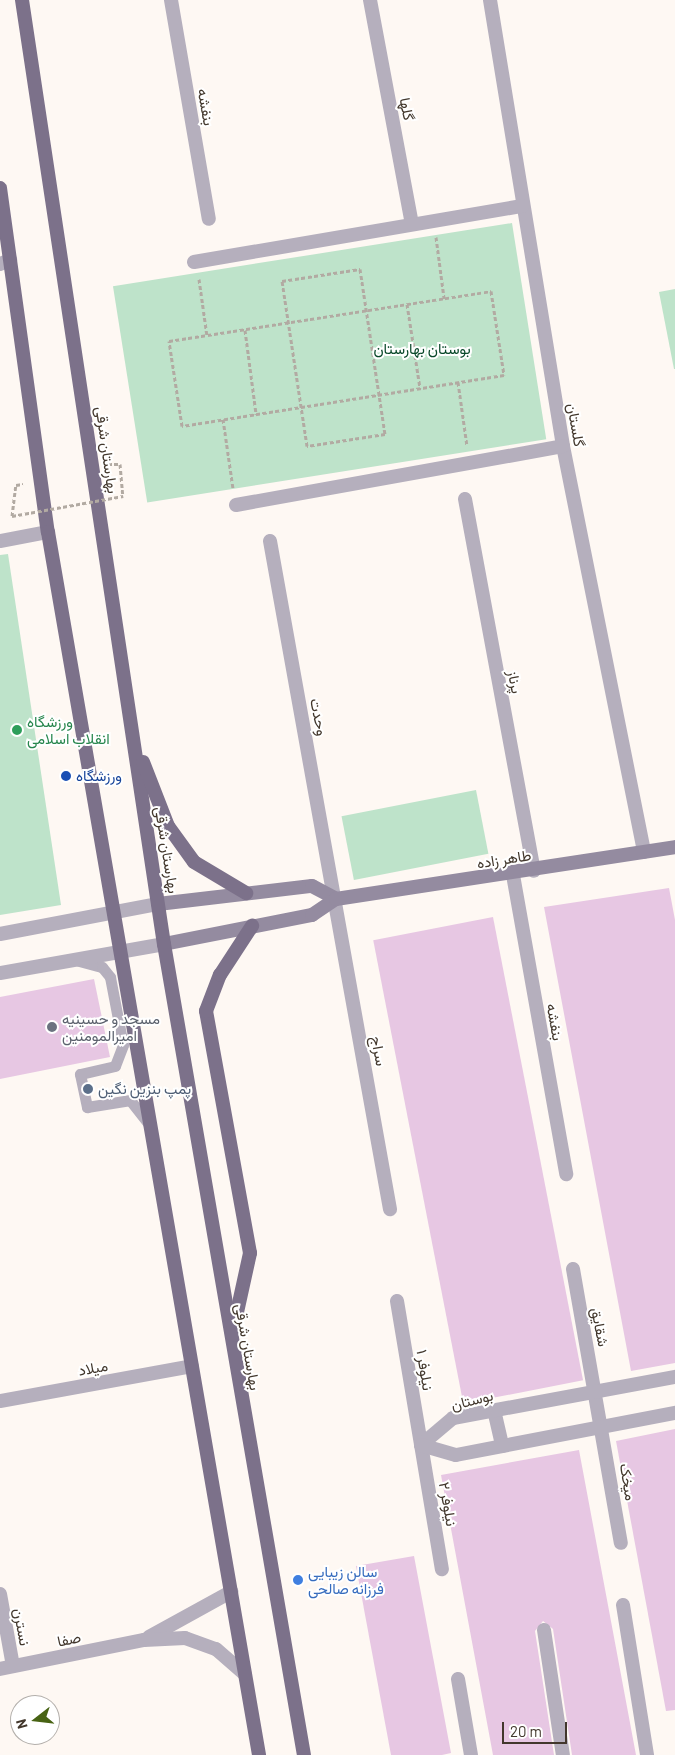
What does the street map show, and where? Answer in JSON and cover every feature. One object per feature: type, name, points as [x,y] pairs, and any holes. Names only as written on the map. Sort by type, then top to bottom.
[{"type":"main road","name":"بهارستان شرقی","points":[[22,0],[164,944],[230,1343],[304,1755]]},
{"type":"main road","points":[[0,188],[5,262],[48,532],[259,1755]]},
{"type":"main road","points":[[133,739],[168,826],[194,862],[246,893]]},
{"type":"main road","name":"طاهر زاده","points":[[164,944],[312,916],[336,899],[513,875],[675,847]]},
{"type":"main road","points":[[158,904],[312,886],[336,899]]},
{"type":"main road","points":[[230,1343],[250,1253],[206,1011],[220,975],[252,926]]},
{"type":"street","name":"بنفشه","points":[[172,0],[209,219]]},
{"type":"street","name":"گلها","points":[[370,0],[412,224]]},
{"type":"street","name":"گلستان","points":[[490,0],[522,206],[563,446],[644,852]]},
{"type":"street","points":[[194,262],[522,206]]},
{"type":"street","points":[[236,506],[563,446]]},
{"type":"street","name":"پرناز","points":[[465,499],[534,871]]},
{"type":"street","points":[[0,541],[48,532]]},
{"type":"street","name":"وحدت","points":[[270,540],[336,899]]},
{"type":"street","name":"بنفشه","points":[[513,875],[566,1174]]},
{"type":"street","name":"سراج","points":[[336,899],[390,1209]]},
{"type":"street","points":[[0,934],[158,904]]},
{"type":"street","points":[[0,973],[164,944]]},
{"type":"street","name":"شقایق","points":[[573,1269],[602,1427]]},
{"type":"street","name":"نیلوفر ۱","points":[[397,1301],[421,1445]]},
{"type":"street","name":"میلاد","points":[[0,1401],[192,1366]]},
{"type":"street","name":"بوستان","points":[[421,1445],[453,1418],[675,1377]]},
{"type":"street","points":[[494,1410],[502,1446]]},
{"type":"street","points":[[421,1445],[456,1455],[675,1413]]},
{"type":"street","name":"میخک","points":[[602,1427],[621,1543]]},
{"type":"street","name":"نیلوفر ۲","points":[[421,1445],[442,1569]]},
{"type":"street","points":[[144,1640],[231,1592]]},
{"type":"street","name":"نسترن","points":[[0,1594],[6,1668]]},
{"type":"street","points":[[623,1605],[646,1755]]},
{"type":"street","points":[[544,1630],[564,1755]]},
{"type":"street","points":[[144,1640],[185,1638],[216,1649],[245,1674]]},
{"type":"street","name":"صفا","points":[[6,1668],[144,1640]]},
{"type":"street","points":[[458,1679],[471,1755]]},
{"type":"lane","points":[[73,960],[102,967],[110,977],[123,1045],[115,1066],[80,1074],[87,1107],[130,1100],[149,1124]]},
{"type":"path","points":[[436,236],[444,298]]},
{"type":"path","points":[[360,269],[385,434],[307,446],[288,323],[282,282],[360,269]]},
{"type":"path","points":[[199,276],[206,336]]},
{"type":"path","points":[[491,291],[504,375],[182,426],[169,341],[444,298],[491,291]]},
{"type":"path","points":[[407,304],[420,388]]},
{"type":"path","points":[[244,330],[256,414]]},
{"type":"path","points":[[458,382],[470,462]]},
{"type":"path","points":[[223,419],[233,491]]},
{"type":"path","points":[[16,485],[12,516],[123,496],[120,464]]},
{"type":"green space","name":"بوستان بهارستان","points":[[512,223],[546,439],[147,503],[113,286]]},
{"type":"green space","points":[[675,289],[675,369],[674,369],[659,292]]},
{"type":"green space","name":"ورزشگاه انقلاب اسلامی","points":[[8,554],[61,905],[0,915],[0,555]]},
{"type":"green space","points":[[476,790],[488,854],[354,880],[342,816]]},
{"type":"building","points":[[669,888],[675,920],[675,1363],[631,1371],[544,907]]},
{"type":"building","points":[[493,917],[583,1380],[463,1404],[373,940]]},
{"type":"building","name":"مسجد و حسینیه امیرالمومنین","points":[[94,979],[110,1057],[0,1079],[0,997]]},
{"type":"building","points":[[675,1429],[675,1710],[666,1711],[616,1441]]},
{"type":"building","points":[[579,1450],[636,1755],[572,1755],[553,1629],[543,1621],[535,1631],[554,1755],[493,1755],[441,1475]]},
{"type":"building","points":[[414,1556],[451,1753],[442,1755],[391,1755],[356,1566]]},
{"type":"place","name":"ورزشگاه انقلاب اسلامی","points":[[17,730]]},
{"type":"place","name":"ورزشگاه","points":[[66,776]]},
{"type":"place","name":"مسجد و حسینیه امیرالمومنین","points":[[52,1027]]},
{"type":"place","name":"پمپ بنزین نگین","points":[[88,1089]]},
{"type":"place","name":"سالن زیبایی فرزانه صالحی","points":[[298,1580]]}]
